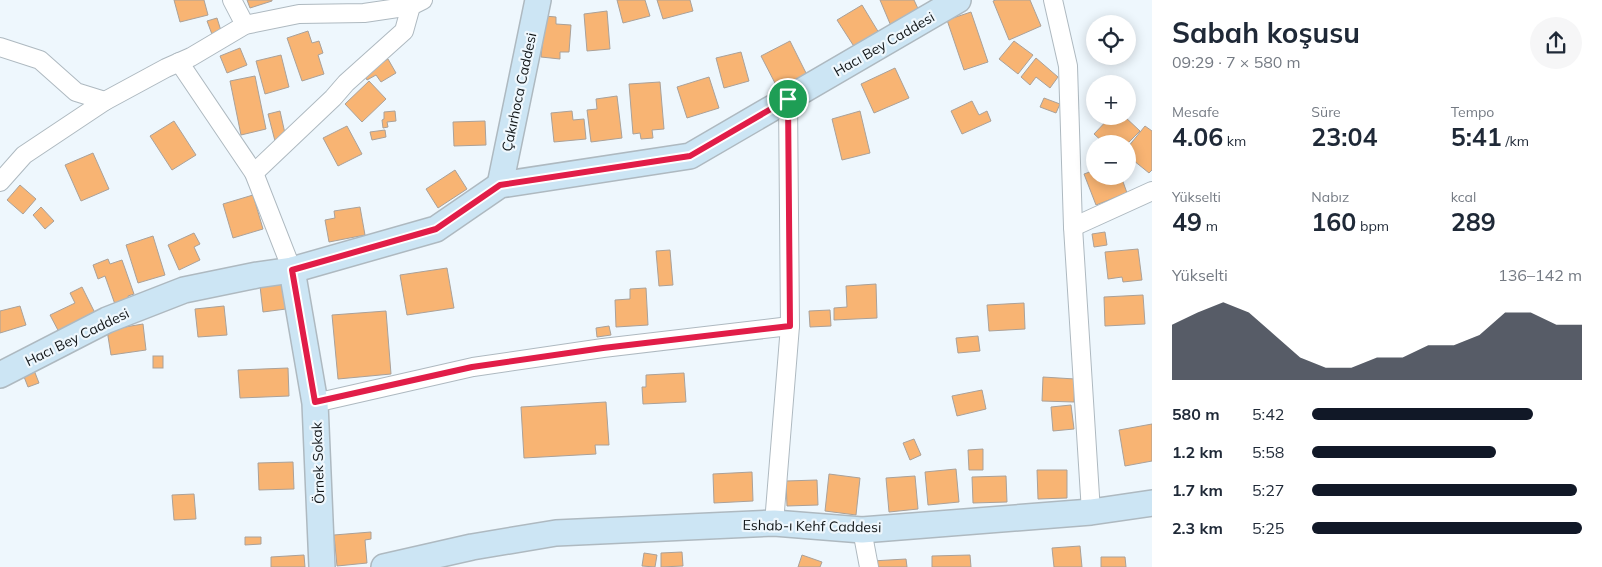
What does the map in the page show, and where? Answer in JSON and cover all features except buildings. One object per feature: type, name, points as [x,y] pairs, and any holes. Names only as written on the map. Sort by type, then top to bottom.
[{"type":"street","points":[[232,0],[245,25]]},
{"type":"street","name":"Çakırhoca Caddesi","points":[[500,185],[538,0]]},
{"type":"street","name":"Hacı Bey Caddesi","points":[[0,375],[106,320],[184,290],[292,270],[436,229],[500,185],[690,156],[958,0]]},
{"type":"street","points":[[1053,0],[1068,66],[1073,227],[1091,512]]},
{"type":"street","points":[[0,182],[24,155],[105,101],[166,68],[191,57],[245,25],[299,14],[364,12],[417,3]]},
{"type":"street","points":[[254,173],[333,98],[346,83],[404,31],[417,3]]},
{"type":"street","points":[[0,47],[40,60],[76,92],[105,101]]},
{"type":"street","points":[[179,62],[254,173],[292,270]]},
{"type":"street","points":[[774,523],[790,326],[788,99]]},
{"type":"street","points":[[1073,227],[1152,191]]},
{"type":"street","name":"Örnek Sokak","points":[[292,270],[315,402],[322,567]]},
{"type":"street","points":[[315,402],[472,367],[603,348],[790,326]]},
{"type":"street","name":"Eshab-ı Kehf Caddesi","points":[[384,567],[472,547],[556,533],[774,523],[862,530],[1091,512],[1152,503]]},
{"type":"street","points":[[862,530],[869,567]]},
{"type":"route","points":[[788,99],[790,326],[603,348],[472,367],[315,402],[292,270],[436,229],[500,185],[690,156],[788,99]]}]
